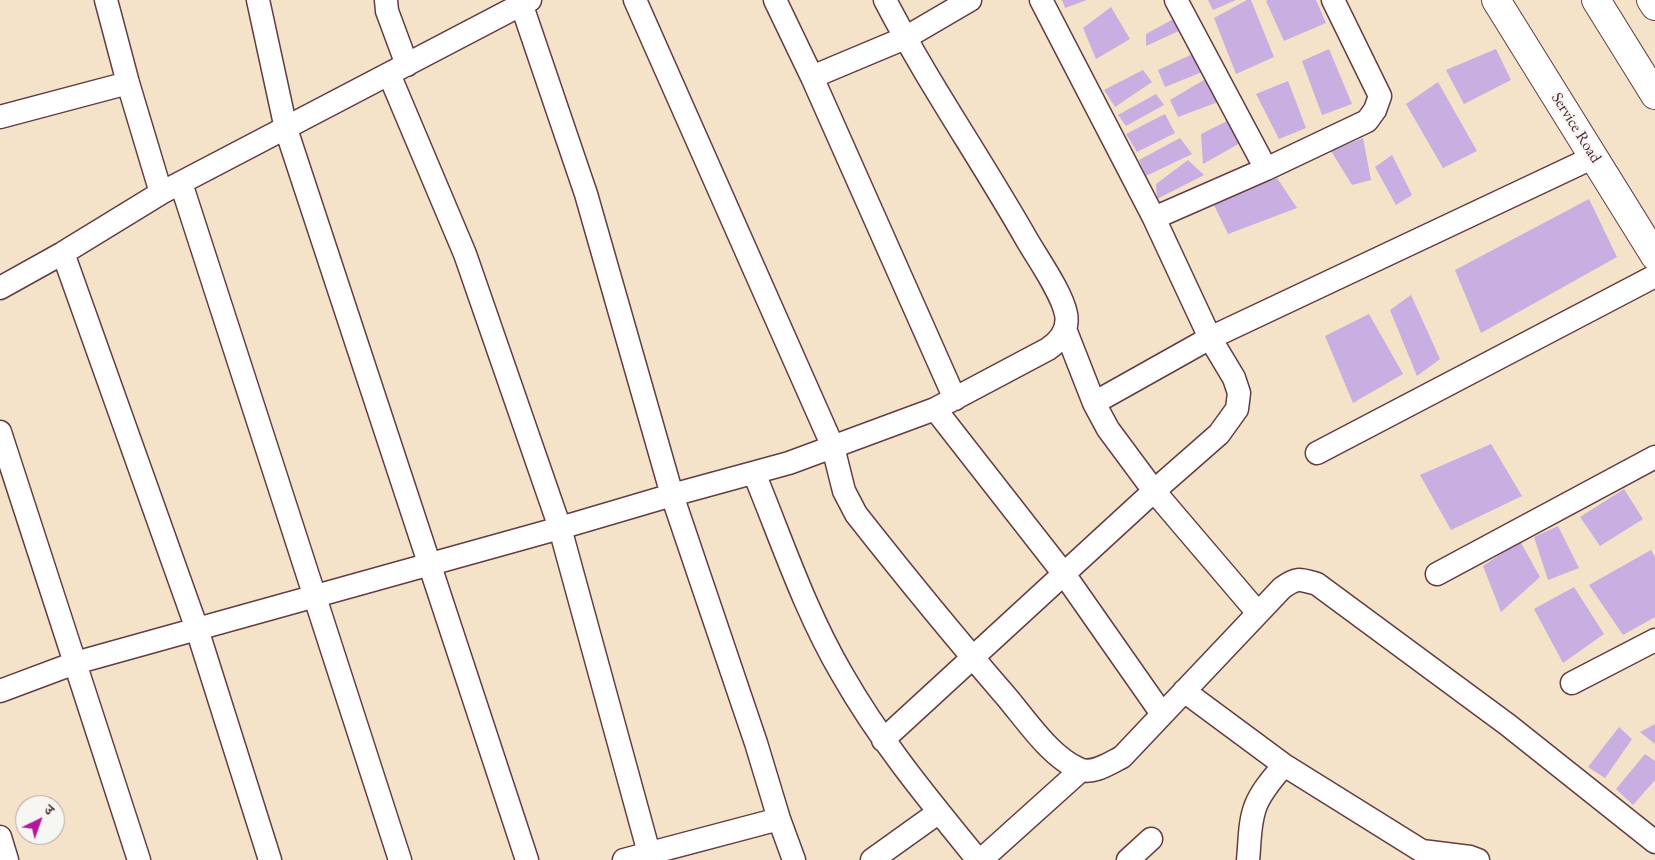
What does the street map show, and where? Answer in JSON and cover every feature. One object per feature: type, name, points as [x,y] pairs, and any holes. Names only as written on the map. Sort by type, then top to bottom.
[{"type":"main road","name":"Service Road","points":[[1496,0],[1655,256]]},
{"type":"main road","points":[[1596,0],[1655,95]]},
{"type":"main road","points":[[1651,0],[1655,6]]},
{"type":"street","points":[[106,0],[161,194]]},
{"type":"street","points":[[258,0],[286,129],[527,860]]},
{"type":"street","points":[[386,0],[398,69],[465,254],[560,528],[661,854]]},
{"type":"street","points":[[635,0],[833,448],[844,491],[856,514],[973,658],[1057,755],[1081,770],[1093,770],[1122,756],[1282,588],[1292,580],[1305,580],[1317,584],[1508,725],[1655,842]]},
{"type":"street","points":[[775,0],[812,77],[955,398]]},
{"type":"street","points":[[885,0],[905,38],[1010,208],[1058,294],[1066,314],[1065,330],[1094,403],[1108,429],[1154,490],[1258,613]]},
{"type":"street","points":[[812,77],[905,38],[970,0]]},
{"type":"street","points":[[883,740],[1154,490],[1219,434],[1237,409],[1239,393],[1234,378],[1210,338],[1154,218],[1041,0]]},
{"type":"street","points":[[1176,0],[1266,169]]},
{"type":"street","points":[[1154,218],[1266,169],[1366,121],[1375,110],[1380,96],[1333,0]]},
{"type":"street","points":[[0,288],[181,183],[524,2],[586,194],[672,495],[794,860]]},
{"type":"street","points":[[0,117],[128,83]]},
{"type":"street","points":[[1094,403],[1210,338],[1594,157]]},
{"type":"street","points":[[181,183],[400,860]]},
{"type":"street","points":[[63,253],[197,629],[270,860]]},
{"type":"street","points":[[1317,452],[1655,276]]},
{"type":"street","points":[[0,692],[75,663],[754,473],[833,448],[935,409],[1048,349],[1058,342],[1065,330]]},
{"type":"street","points":[[935,409],[1064,574],[1162,714]]},
{"type":"street","points":[[0,432],[138,860]]},
{"type":"street","points":[[1437,574],[1655,457]]},
{"type":"street","points":[[754,473],[817,627],[842,674],[883,740],[979,860],[1081,770]]},
{"type":"street","points":[[1572,683],[1655,640]]},
{"type":"street","points":[[1184,691],[1284,765],[1422,851],[1470,857],[1478,860]]},
{"type":"street","points":[[1248,860],[1251,822],[1256,806],[1269,783],[1284,765]]},
{"type":"street","points":[[872,860],[939,812]]},
{"type":"street","points":[[624,860],[661,854],[779,819]]},
{"type":"street","points":[[0,837],[7,860]]},
{"type":"street","points":[[1128,860],[1150,839]]},
{"type":"building","points":[[1062,0],[1087,0],[1065,8]]},
{"type":"building","points":[[1208,0],[1236,0],[1213,10]]},
{"type":"building","points":[[1247,0],[1251,0],[1274,57],[1236,74],[1214,18]]},
{"type":"building","points":[[1316,0],[1326,23],[1284,41],[1266,1]]},
{"type":"building","points":[[1111,7],[1130,39],[1096,59],[1083,28]]},
{"type":"building","points":[[1179,16],[1181,30],[1146,46],[1146,34]]},
{"type":"building","points":[[1329,49],[1352,104],[1322,115],[1302,61]]},
{"type":"building","points":[[1496,49],[1511,80],[1464,104],[1446,70]]},
{"type":"building","points":[[1197,52],[1207,70],[1165,87],[1158,70]]},
{"type":"building","points":[[1143,70],[1152,82],[1115,107],[1104,90]]},
{"type":"building","points":[[1209,77],[1221,101],[1178,117],[1170,100]]},
{"type":"building","points":[[1288,81],[1306,128],[1279,139],[1256,94]]},
{"type":"building","points":[[1438,82],[1477,151],[1443,168],[1406,104]]},
{"type":"building","points":[[1156,94],[1164,105],[1126,126],[1118,115]]},
{"type":"building","points":[[1165,114],[1175,133],[1137,152],[1126,134]]},
{"type":"building","points":[[1231,119],[1240,143],[1203,164],[1201,134]]},
{"type":"building","points":[[1180,138],[1192,154],[1146,176],[1139,160]]},
{"type":"building","points":[[1363,138],[1371,180],[1352,185],[1331,151]]},
{"type":"building","points":[[1392,155],[1412,195],[1396,205],[1375,167]]},
{"type":"building","points":[[1188,160],[1204,175],[1157,199],[1156,184]]},
{"type":"building","points":[[1277,178],[1297,208],[1228,234],[1214,205]]},
{"type":"building","points":[[1589,199],[1617,257],[1481,333],[1455,270]]},
{"type":"building","points":[[1411,295],[1440,359],[1417,376],[1390,310]]},
{"type":"building","points":[[1369,314],[1403,374],[1353,403],[1325,336]]},
{"type":"building","points":[[1491,444],[1522,496],[1451,530],[1420,475]]},
{"type":"building","points":[[1624,489],[1643,519],[1600,546],[1580,517]]},
{"type":"building","points":[[1558,526],[1579,568],[1548,580],[1534,537]]},
{"type":"building","points":[[1520,541],[1540,577],[1501,612],[1483,566]]},
{"type":"building","points":[[1651,550],[1655,557],[1655,617],[1623,635],[1589,585]]},
{"type":"building","points":[[1574,587],[1604,634],[1563,663],[1534,609]]},
{"type":"building","points":[[1655,724],[1655,744],[1640,732]]},
{"type":"building","points":[[1619,727],[1632,739],[1605,778],[1588,767]]},
{"type":"building","points":[[1645,754],[1655,761],[1655,780],[1633,805],[1616,789]]}]
